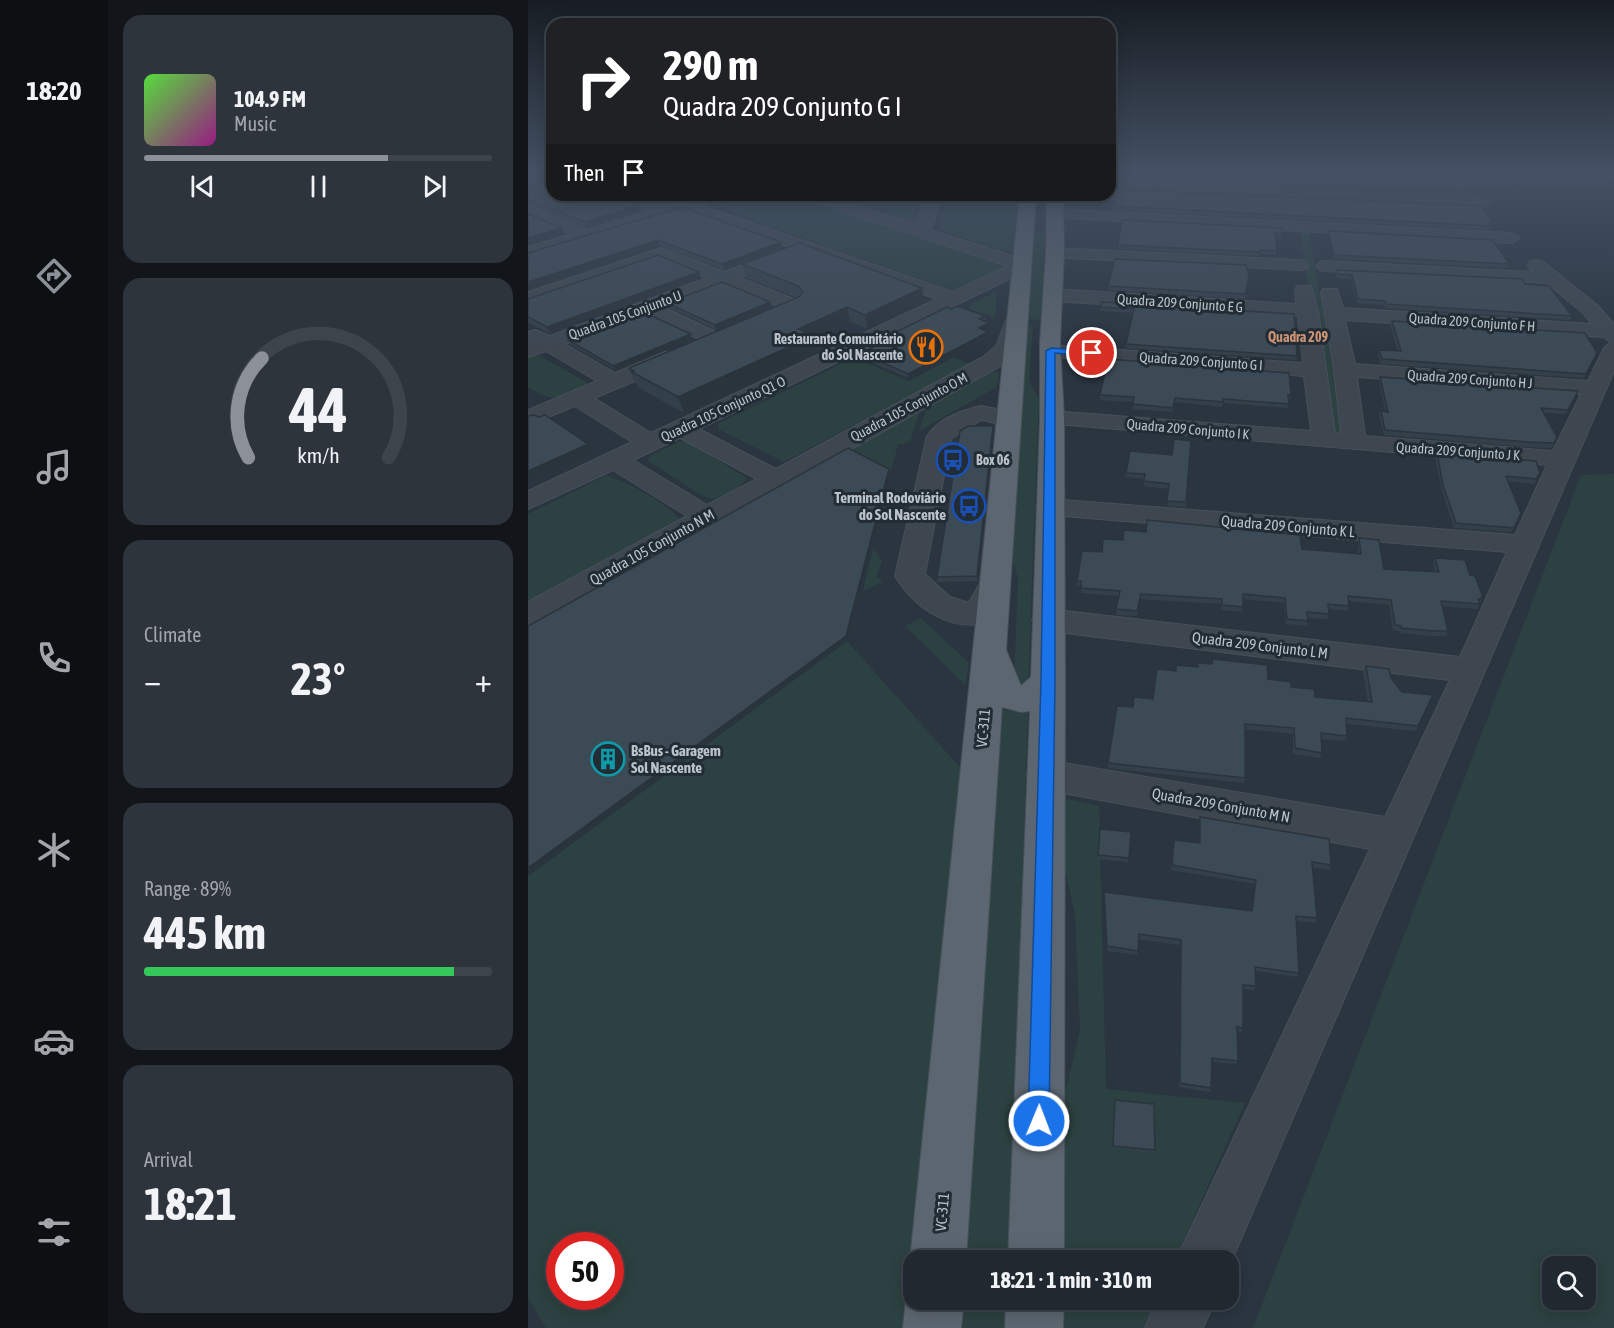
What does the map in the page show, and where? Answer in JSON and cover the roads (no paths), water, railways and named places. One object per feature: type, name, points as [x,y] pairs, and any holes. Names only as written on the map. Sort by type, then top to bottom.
[{"type":"main road","name":"VC-311","points":[[939,1250],[1009,423],[1002,366],[1012,287],[1037,232]]},
{"type":"main road","points":[[1036,1250],[1052,418],[1050,347],[1052,295],[1047,232]]},
{"type":"main road","points":[[1012,287],[1028,321],[1042,325],[1050,347]]},
{"type":"main road","points":[[990,646],[1007,695],[1021,701],[1030,699],[1048,681]]},
{"type":"main road","points":[[932,1328],[933,1310]]},
{"type":"main road","points":[[1034,1328],[1035,1310]]},
{"type":"street","points":[[579,232],[586,235]]},
{"type":"street","points":[[528,253],[596,232]]},
{"type":"street","points":[[763,232],[956,299]]},
{"type":"street","points":[[922,232],[1012,287]]},
{"type":"street","points":[[1139,232],[1300,265]]},
{"type":"street","points":[[1296,232],[1324,440]]},
{"type":"street","points":[[1318,232],[1345,370],[1354,443]]},
{"type":"street","points":[[1367,232],[1520,247]]},
{"type":"street","points":[[1209,1250],[1527,545],[1562,459],[1596,388],[1613,339],[1590,309],[1552,278],[1507,232]]},
{"type":"street","points":[[609,235],[794,306],[774,315]]},
{"type":"street","name":"Quadra 105 Conjunto U","points":[[538,347],[806,247]]},
{"type":"street","points":[[528,298],[655,252]]},
{"type":"street","points":[[1325,266],[1552,278]]},
{"type":"street","name":"Quadra 105 Conjunto Q1 O","points":[[528,501],[956,299],[1012,287]]},
{"type":"street","name":"Quadra 209 Conjunto E G","points":[[1052,295],[1308,311]]},
{"type":"street","points":[[533,410],[576,398],[725,335],[646,307]]},
{"type":"street","name":"Quadra 209 Conjunto F H","points":[[1334,313],[1613,339]]},
{"type":"street","points":[[528,332],[538,347],[614,382]]},
{"type":"street","name":"Quadra 209 Conjunto G I","points":[[1050,347],[1315,370]]},
{"type":"street","name":"Quadra 105 Conjunto O M","points":[[776,479],[1002,366]]},
{"type":"street","name":"Quadra 209 Conjunto H J","points":[[1345,370],[1596,388]]},
{"type":"street","points":[[576,398],[650,443]]},
{"type":"street","points":[[995,583],[978,614],[958,614],[938,606],[910,576],[939,436],[966,417],[990,411],[1009,423]]},
{"type":"street","name":"Quadra 209 Conjunto I K","points":[[1052,418],[1354,443]]},
{"type":"street","points":[[681,429],[776,479]]},
{"type":"street","name":"Quadra 209 Conjunto J K","points":[[1354,443],[1562,459]]},
{"type":"street","points":[[615,460],[707,517]]},
{"type":"street","name":"Quadra 105 Conjunto N M","points":[[528,615],[776,479]]},
{"type":"street","name":"Quadra 209 Conjunto K L","points":[[1050,507],[1527,545]]},
{"type":"street","name":"Quadra 209 Conjunto L M","points":[[1048,620],[1471,670]]},
{"type":"street","name":"Quadra 209 Conjunto M N","points":[[1046,775],[1396,836]]},
{"type":"street","points":[[1174,1328],[1182,1310]]},
{"type":"place","name":"Restaurante Comunitário do Sol Nascente","points":[[926,347]]},
{"type":"place","name":"Box 06","points":[[953,460]]},
{"type":"place","name":"Terminal Rodoviário do Sol Nascente","points":[[969,506]]},
{"type":"place","name":"BsBus - Garagem Sol Nascente","points":[[608,759]]},
{"type":"district","name":"Quadra 209","points":[[1298,337]]}]
